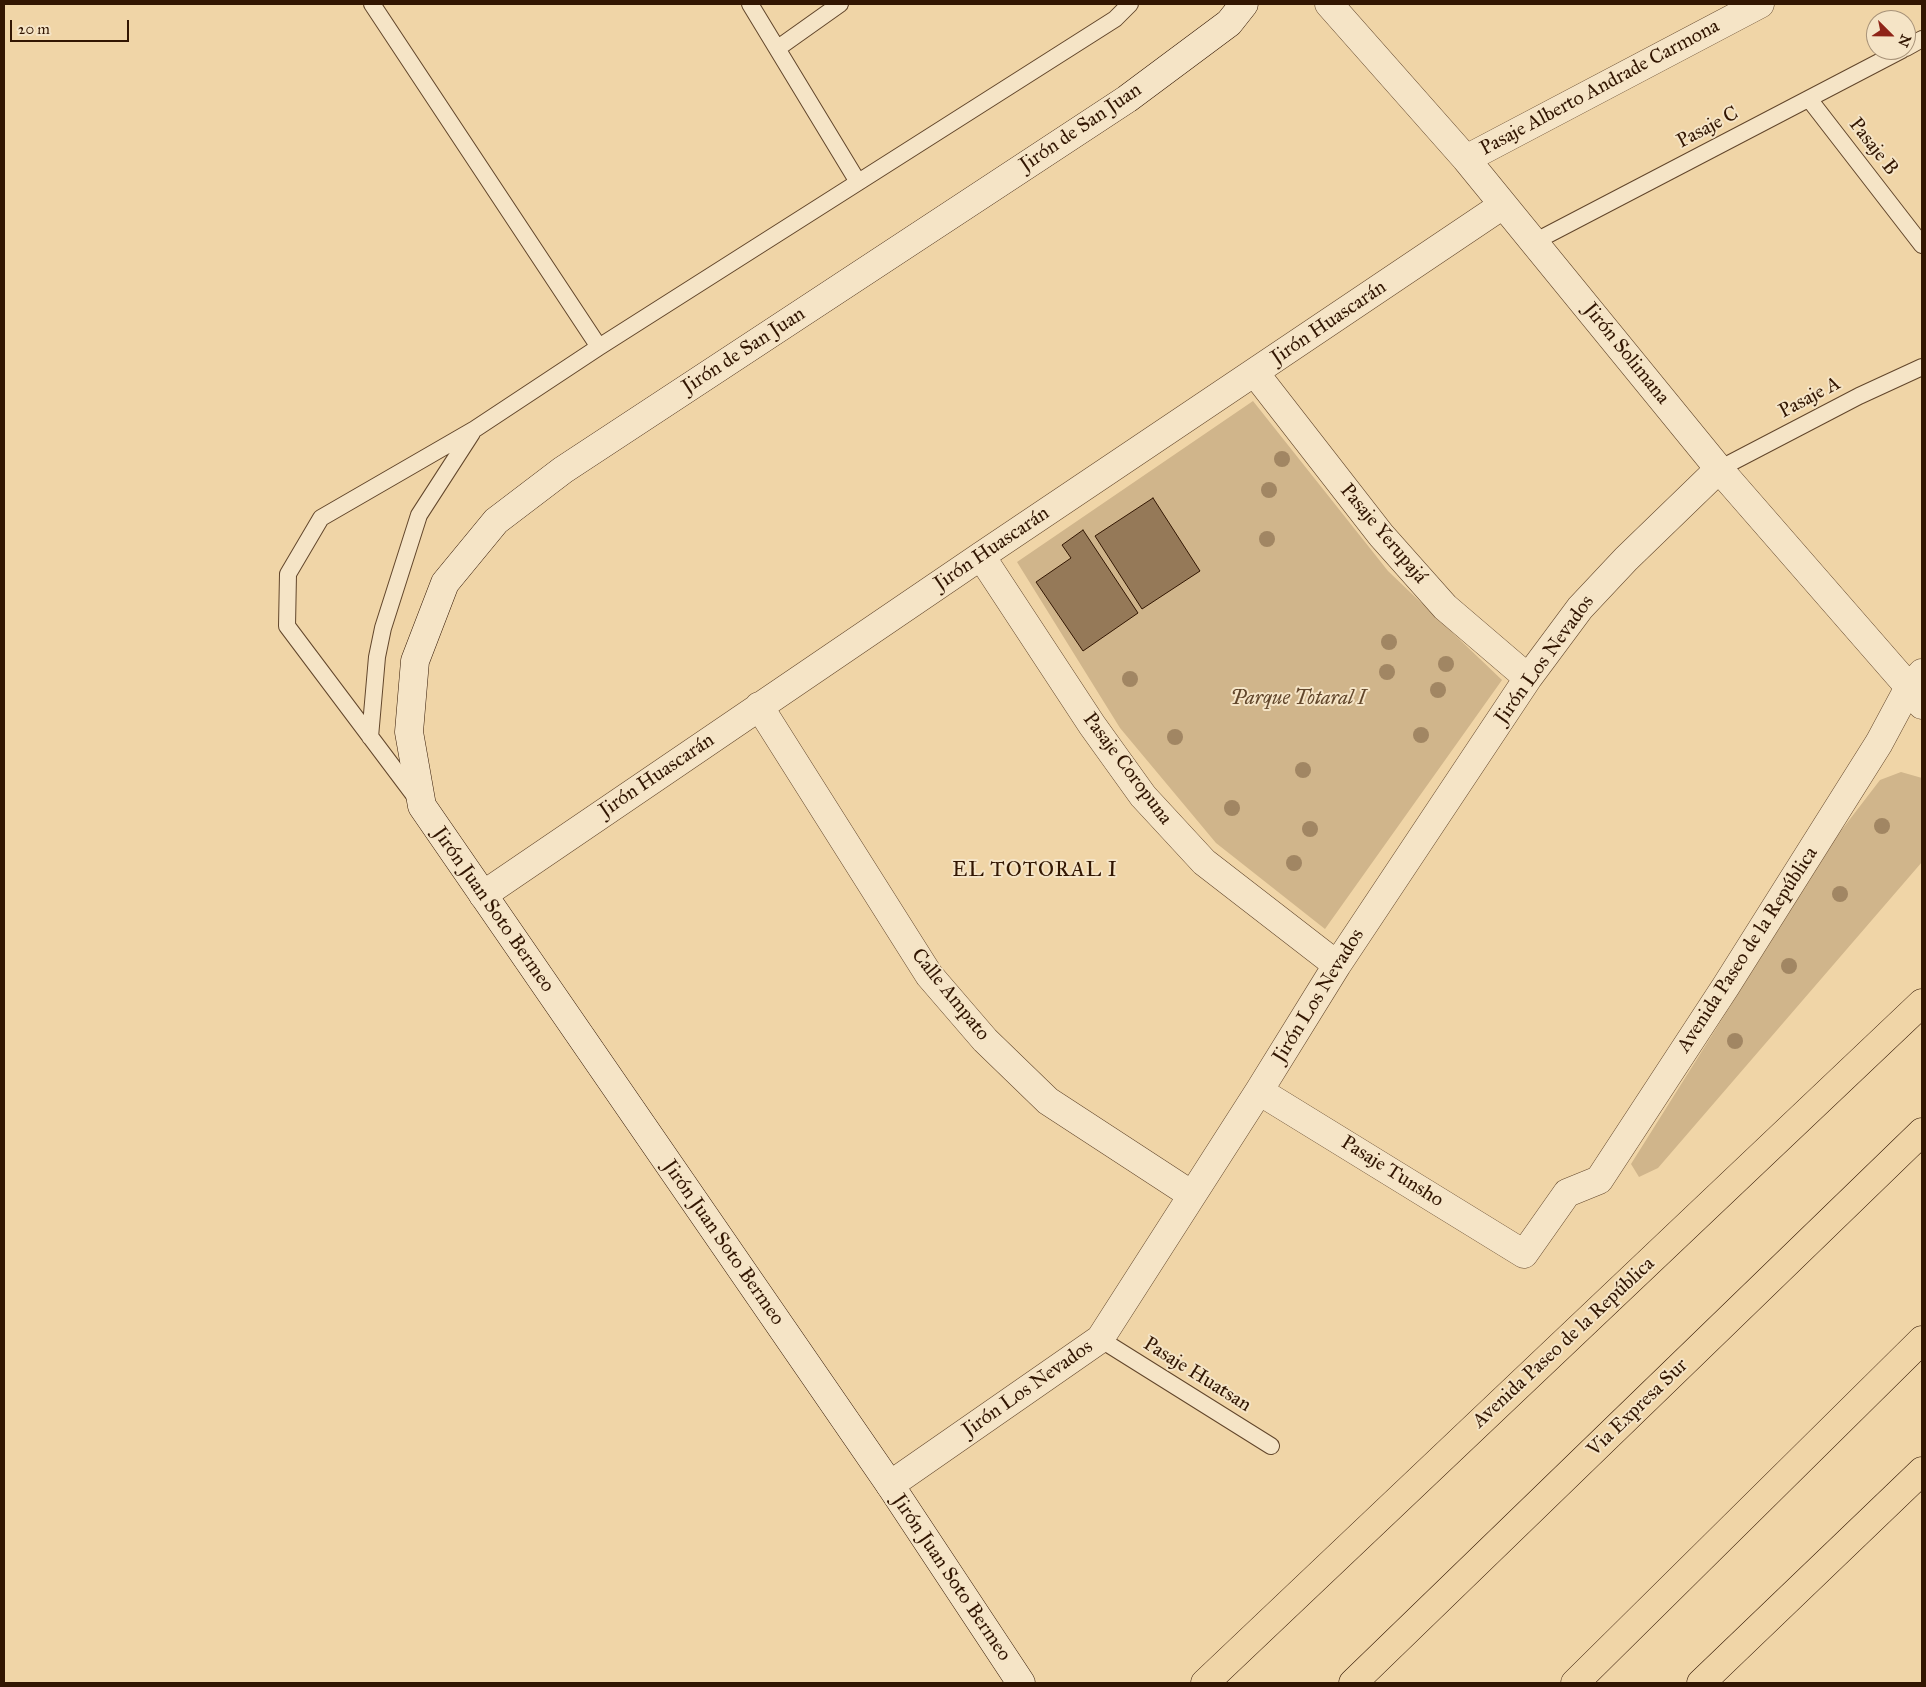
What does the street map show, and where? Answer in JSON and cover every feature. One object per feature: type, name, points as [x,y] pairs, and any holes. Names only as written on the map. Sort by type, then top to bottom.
[{"type":"main road","name":"Avenida Paseo de la República","points":[[1205,1683],[1922,1003]]},
{"type":"main road","name":"Via Expresa Sur","points":[[1353,1683],[1922,1132]]},
{"type":"main road","points":[[1575,1683],[1922,1340]]},
{"type":"main road","points":[[1701,1683],[1922,1471]]},
{"type":"street","name":"Jirón de San Juan","points":[[422,806],[409,732],[415,661],[445,583],[496,521],[563,470],[1127,99],[1228,23],[1244,4]]},
{"type":"street","name":"Pasaje Alberto Andrade Carmona","points":[[1466,159],[1760,4]]},
{"type":"street","name":"Jirón Solimana","points":[[1344,8],[1719,470],[1918,688]]},
{"type":"street","name":"Jirón Huascarán","points":[[483,895],[759,706],[1503,205]]},
{"type":"street","name":"Pasaje Yerupajá","points":[[1255,373],[1381,535],[1445,608],[1528,678]]},
{"type":"street","name":"Jirón Los Nevados","points":[[890,1486],[1100,1339],[1260,1091],[1337,965],[1528,678],[1580,608],[1626,559],[1719,470]]},
{"type":"street","name":"Pasaje Coropuna","points":[[981,556],[1092,725],[1143,796],[1204,862],[1337,965]]},
{"type":"street","name":"Avenida Paseo de la República","points":[[1524,1254],[1567,1194],[1599,1180],[1726,986],[1879,743],[1918,688]]},
{"type":"street","name":"Calle Ampato","points":[[759,706],[930,975],[985,1040],[1048,1101],[1192,1195]]},
{"type":"street","name":"Jirón Juan Soto Bermeo","points":[[422,806],[890,1486],[1021,1683]]},
{"type":"street","name":"Pasaje Tunsho","points":[[1260,1091],[1524,1254]]},
{"type":"lane","points":[[372,4],[599,346]]},
{"type":"lane","points":[[750,4],[858,182]]},
{"type":"lane","points":[[778,48],[840,4]]},
{"type":"lane","points":[[422,806],[287,626],[288,574],[321,518],[475,429],[599,346],[1115,19],[1130,4]]},
{"type":"lane","name":"Pasaje C","points":[[1534,242],[1883,60]]},
{"type":"lane","name":"Pasaje B","points":[[1809,99],[1922,245]]},
{"type":"lane","name":"Pasaje A","points":[[1719,470],[1859,396],[1922,367]]},
{"type":"lane","points":[[370,737],[377,657],[383,628],[419,515],[475,429]]},
{"type":"lane","name":"Pasaje Huatsan","points":[[1100,1339],[1271,1446]]},
{"type":"green space","name":"Parque Totaral I","points":[[1253,401],[1388,571],[1502,680],[1325,929],[1216,843],[1120,728],[1017,562]]},
{"type":"green space","points":[[1901,772],[1922,778],[1922,862],[1658,1168],[1639,1177],[1631,1164],[1837,836],[1880,780]]},
{"type":"building","points":[[1153,498],[1200,571],[1142,609],[1095,536]]},
{"type":"building","points":[[1083,530],[1138,613],[1083,651],[1036,582],[1071,558],[1062,545]]},
{"type":"district","name":"EL TOTORAL I","points":[[1035,871]]}]
